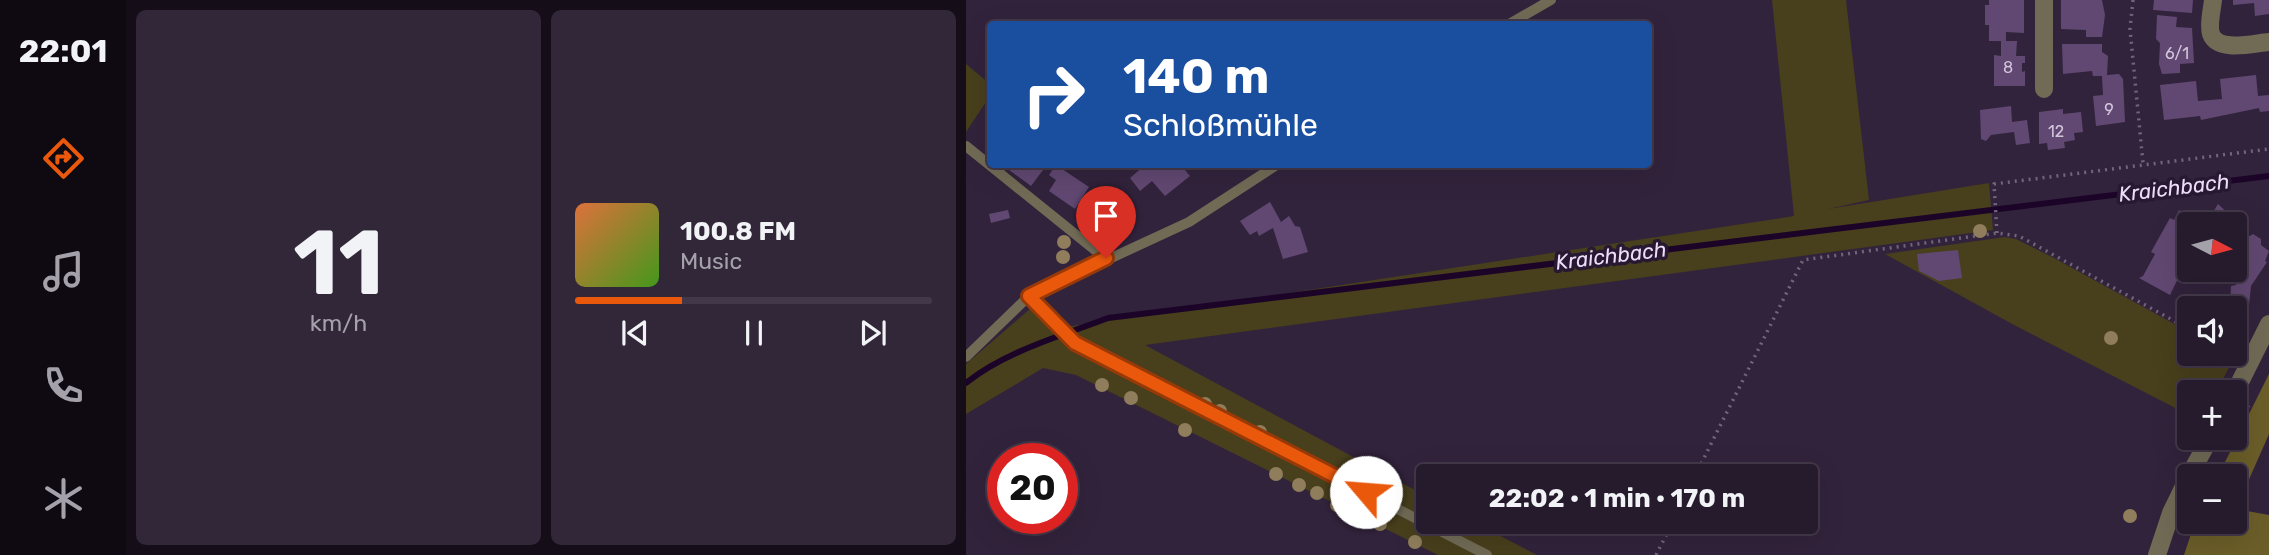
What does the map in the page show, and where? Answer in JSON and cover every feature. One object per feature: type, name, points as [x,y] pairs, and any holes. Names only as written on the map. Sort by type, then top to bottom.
[{"type":"street","points":[[2044,0],[2044,89]]},
{"type":"street","points":[[2213,0],[2210,32],[2215,41],[2227,46],[2269,42]]},
{"type":"street","points":[[2241,380],[2269,324]]},
{"type":"street","points":[[2157,555],[2177,501]]},
{"type":"lane","points":[[1514,21],[1551,0]]},
{"type":"lane","points":[[966,146],[987,163]]},
{"type":"lane","points":[[994,168],[1106,258]]},
{"type":"lane","points":[[966,356],[1029,296],[1106,258],[1189,222],[1272,168]]},
{"type":"lane","points":[[1029,296],[1075,343],[1488,555]]},
{"type":"path","points":[[2133,0],[2130,29],[2143,163]]},
{"type":"path","points":[[1997,233],[1994,184],[2269,149]]},
{"type":"path","points":[[1701,464],[1803,260],[1997,233],[2019,236],[2177,322]]},
{"type":"path","points":[[1656,555],[1667,534]]},
{"type":"shaded area","points":[[1772,0],[1846,0],[1869,200],[1828,209],[1989,183],[1993,230],[1145,345],[1416,491],[1416,534],[1497,534],[1537,555],[1438,555],[1076,375],[1043,368],[966,414],[966,364],[1030,309],[1045,306],[1066,327],[1794,216]]},
{"type":"shaded area","points":[[966,64],[987,82],[987,100],[966,132]]},
{"type":"shaded area","points":[[2005,237],[2016,239],[2177,325],[2177,366],[2230,366],[2223,380],[2177,380],[2177,409],[2014,325],[1885,254]]},
{"type":"shaded area","points":[[2269,374],[2269,434],[2247,484],[2247,464],[2224,464],[2231,450],[2247,450],[2247,418]]},
{"type":"shaded area","points":[[2247,511],[2269,515],[2269,555],[2184,555],[2191,534],[2247,534]]},
{"type":"building","points":[[1989,0],[2024,0],[2024,33],[2006,32],[2006,41],[2017,41],[2016,56],[2025,56],[2022,72],[2025,71],[2025,86],[1994,86],[1994,55],[2001,56],[2001,41],[1989,41],[1989,25],[1985,25],[1985,5],[1989,5]]},
{"type":"building","points":[[2061,0],[2102,0],[2105,15],[2102,37],[2086,37],[2086,30],[2061,29]]},
{"type":"building","points":[[2154,0],[2193,0],[2192,13],[2153,10]]},
{"type":"building","points":[[2233,0],[2269,0],[2269,14],[2255,16],[2254,3],[2233,5]]},
{"type":"building","points":[[2157,15],[2177,17],[2176,27],[2192,28],[2194,63],[2180,64],[2180,73],[2162,74],[2159,64],[2160,43],[2156,39]]},
{"type":"building","points":[[2062,44],[2102,44],[2102,52],[2108,56],[2107,75],[2119,74],[2123,79],[2125,122],[2096,126],[2093,96],[2103,95],[2102,76],[2093,76],[2092,71],[2063,74]]},
{"type":"building","points":[[2256,75],[2258,96],[2269,95],[2269,111],[2260,112],[2259,108],[2201,120],[2200,116],[2164,120],[2160,85],[2196,81],[2198,101],[2222,99],[2220,79]]},
{"type":"building","points":[[2011,106],[2012,122],[2027,120],[2030,143],[2016,145],[2014,132],[1991,135],[1986,141],[1981,139],[1980,110]]},
{"type":"building","points":[[2063,109],[2063,114],[2081,112],[2083,132],[2074,133],[2075,140],[2064,142],[2065,148],[2048,150],[2047,143],[2039,144],[2039,112]]},
{"type":"building","points":[[1006,168],[1041,168],[1043,170],[1031,186]]},
{"type":"building","points":[[1054,168],[1060,168],[1089,187],[1075,209],[1049,191],[1056,180],[1049,175]]},
{"type":"building","points":[[1141,168],[1183,168],[1190,176],[1165,196],[1152,181],[1140,191],[1130,178]]},
{"type":"building","points":[[1270,202],[1281,222],[1289,216],[1295,226],[1300,227],[1308,252],[1283,259],[1273,228],[1259,236],[1257,231],[1250,235],[1240,221]]},
{"type":"building","points":[[2218,204],[2227,212],[2213,212]]},
{"type":"building","points":[[1008,210],[1010,218],[991,223],[989,214]]},
{"type":"building","points":[[2177,214],[2177,281],[2170,295],[2139,278],[2143,276],[2155,254],[2151,252],[2170,218],[2174,220]]},
{"type":"building","points":[[2253,234],[2261,239],[2261,245],[2269,251],[2265,261],[2267,262],[2251,286],[2249,305],[2247,296],[2230,296],[2231,286],[2237,282],[2247,282],[2248,237]]},
{"type":"building","points":[[1958,250],[1962,278],[1939,281],[1919,271],[1917,254]]},
{"type":"waterway","name":"Kraichbach","points":[[966,383],[1016,353],[1108,318],[2269,176]]},
{"type":"route","points":[[1106,258],[1029,296],[1075,343],[1366,492]]}]
